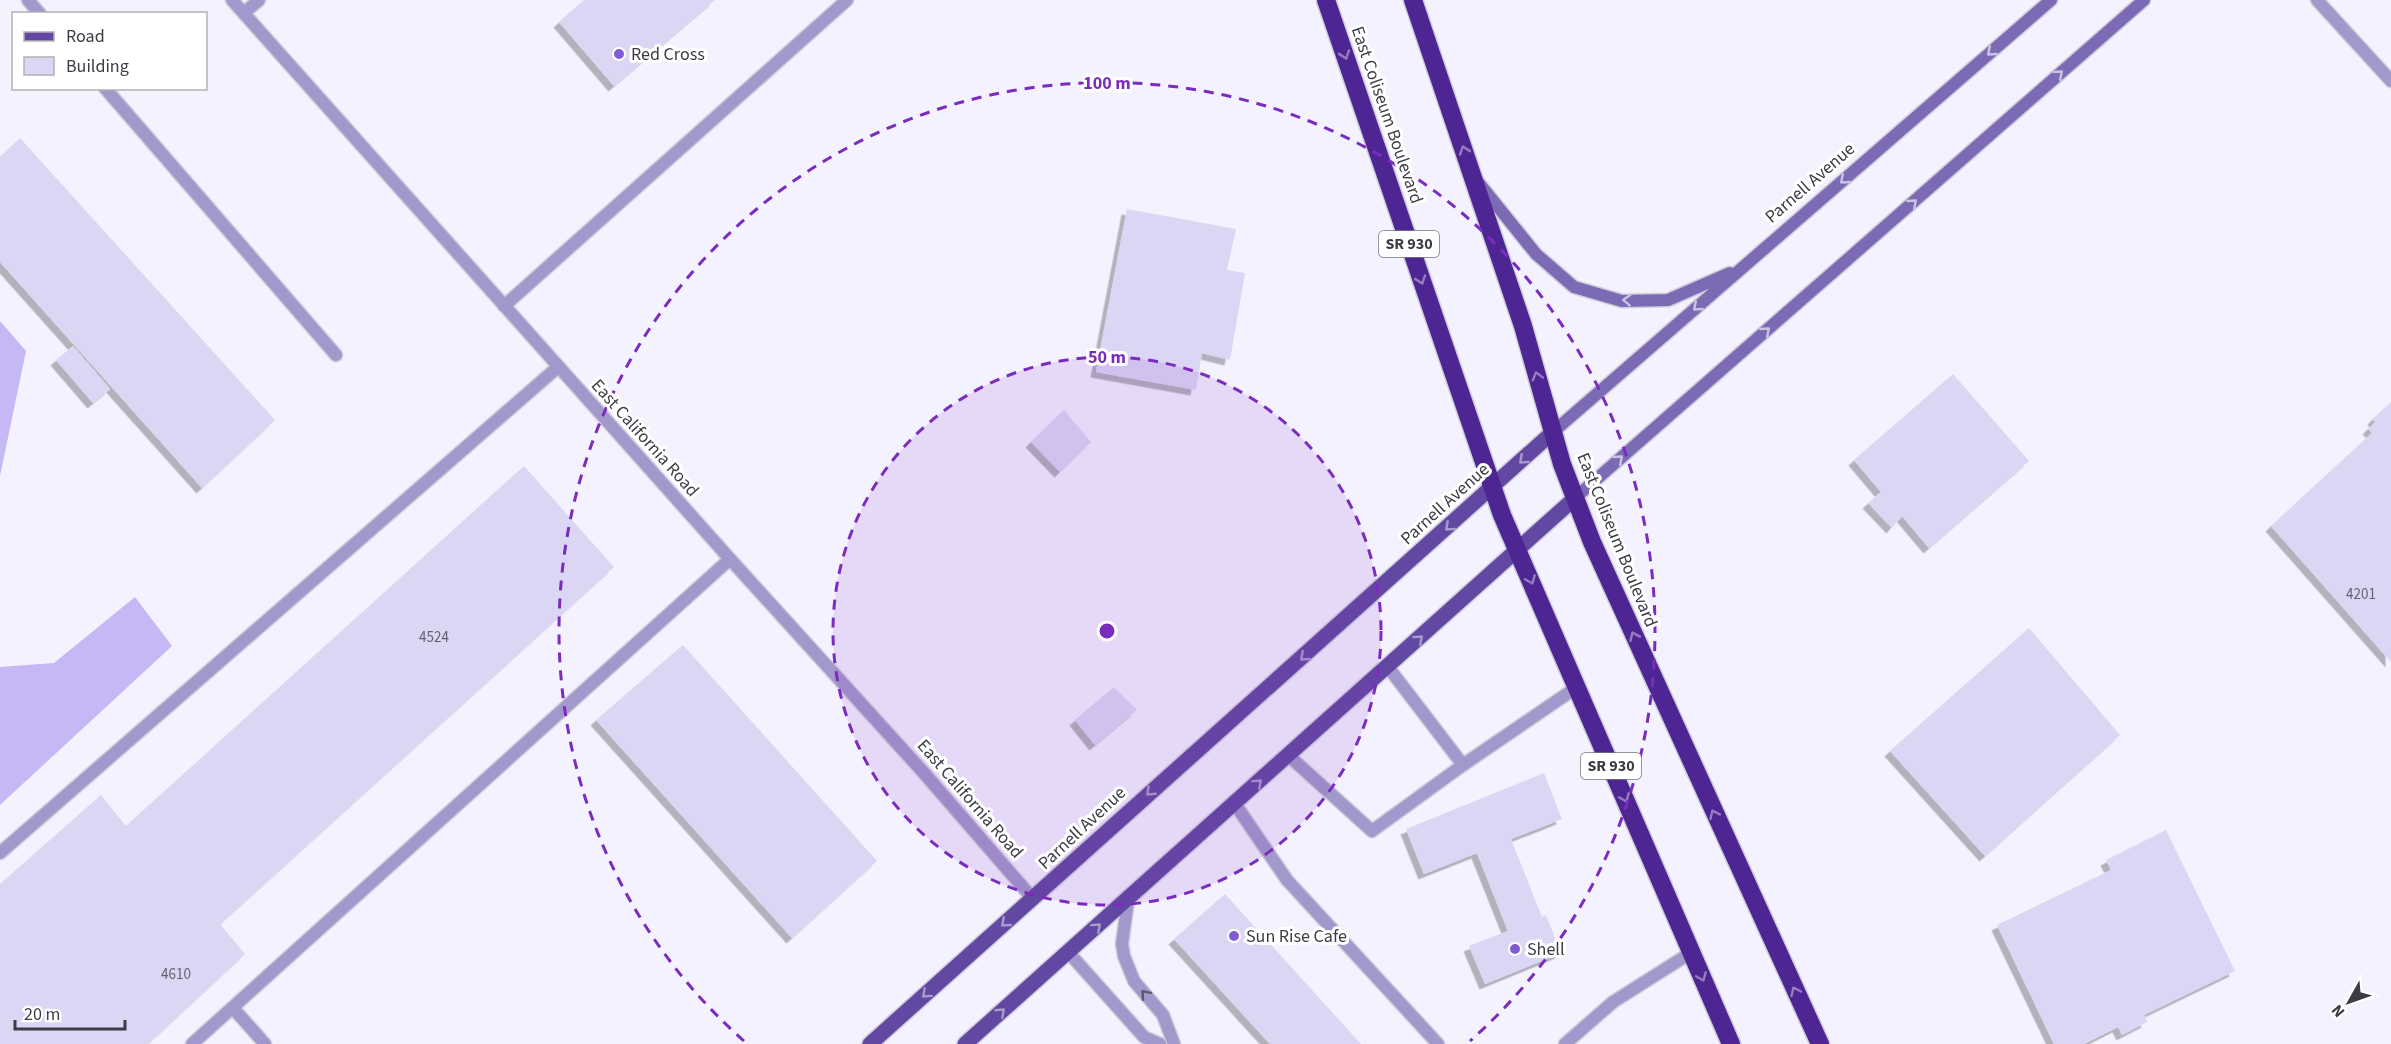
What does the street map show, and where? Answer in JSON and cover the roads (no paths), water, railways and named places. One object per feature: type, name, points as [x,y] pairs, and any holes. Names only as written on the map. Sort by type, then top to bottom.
[{"type":"highway","name":"East Coliseum Boulevard","points":[[1326,0],[1492,488],[1731,1044]]},
{"type":"highway","name":"East Coliseum Boulevard","points":[[1413,0],[1523,326],[1553,432],[1596,553],[1820,1044]]},
{"type":"main road","name":"Parnell Avenue","points":[[870,1044],[1193,752],[1553,432],[2051,0]]},
{"type":"main road","points":[[965,1044],[1575,498],[2144,0]]},
{"type":"main road","points":[[1472,174],[1536,254],[1574,287],[1622,300],[1668,300],[1742,268]]},
{"type":"street","points":[[28,0],[38,12]]},
{"type":"street","name":"East California Road","points":[[232,0],[558,367],[924,773],[1033,899]]},
{"type":"street","points":[[244,14],[259,0]]},
{"type":"street","points":[[504,306],[846,0]]},
{"type":"street","points":[[2318,0],[2391,81]]},
{"type":"street","points":[[107,90],[336,355]]},
{"type":"street","points":[[0,853],[558,367]]},
{"type":"street","points":[[192,1044],[730,559]]},
{"type":"street","points":[[1388,667],[1463,765]]},
{"type":"street","points":[[1289,756],[1372,831],[1577,687]]},
{"type":"street","points":[[1235,804],[1287,880],[1438,1044]]},
{"type":"street","points":[[1128,900],[1122,944],[1124,956],[1134,981],[1163,1015],[1174,1044]]},
{"type":"street","points":[[1565,1044],[1613,1002],[1692,952]]},
{"type":"street","points":[[1068,953],[1144,1037],[1160,1044]]},
{"type":"street","points":[[233,1008],[265,1044]]},
{"type":"place","name":"Red Cross","points":[[619,54]]},
{"type":"place","name":"Sun Rise Cafe","points":[[1234,936]]},
{"type":"place","name":"Shell","points":[[1515,949]]}]
